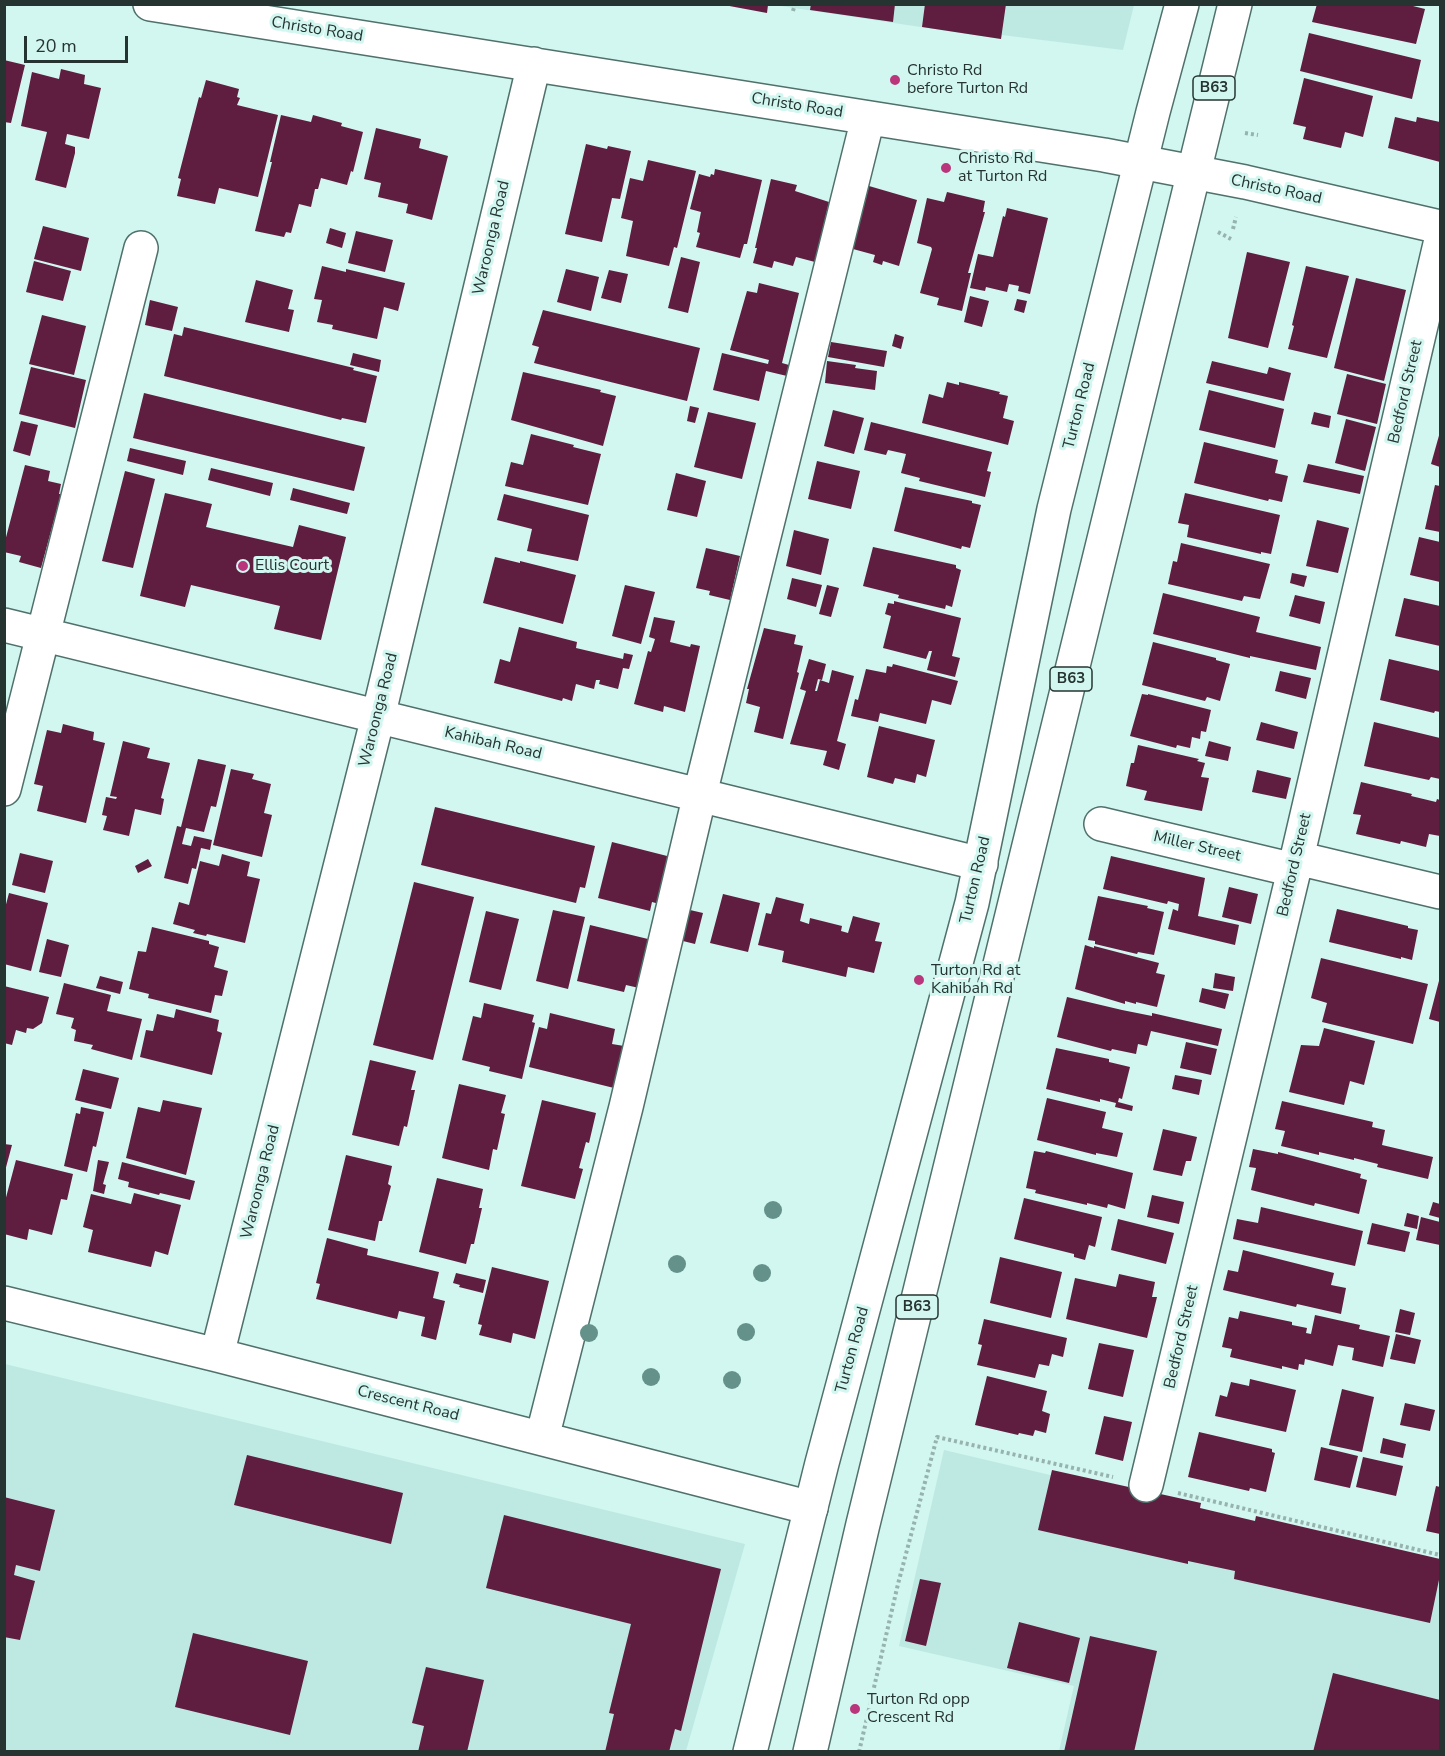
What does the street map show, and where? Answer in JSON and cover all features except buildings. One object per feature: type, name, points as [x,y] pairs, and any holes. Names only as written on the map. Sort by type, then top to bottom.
[{"type":"street","name":"Christo Road","points":[[150,4],[1141,162],[1440,227]]},
{"type":"street","name":"Turton Road","points":[[750,1752],[811,1508],[981,864],[1054,509],[1182,4]]},
{"type":"street","name":"B63","points":[[810,1752],[863,1524],[1235,4]]},
{"type":"street","name":"Waroonga Road","points":[[217,1355],[378,717],[534,64]]},
{"type":"street","points":[[542,1438],[626,1107],[700,794],[868,117]]},
{"type":"street","name":"Bedford Street","points":[[1146,1485],[1296,864],[1440,244]]},
{"type":"street","points":[[4,789],[141,248]]},
{"type":"street","name":"Kahibah Road","points":[[4,625],[981,864]]},
{"type":"street","name":"Miller Street","points":[[1101,824],[1440,892]]},
{"type":"street","name":"Crescent Road","points":[[4,1303],[217,1355],[811,1508]]},
{"type":"path","points":[[794,11],[795,4]]},
{"type":"path","points":[[1245,133],[1258,135]]},
{"type":"path","points":[[1233,229],[1236,217]]},
{"type":"path","points":[[1218,232],[1231,239]]},
{"type":"path","points":[[859,1752],[898,1584],[937,1437],[1440,1555]]},
{"type":"shaded area","points":[[774,5],[1134,5],[1123,50],[1002,35],[1001,39]]},
{"type":"shaded area","points":[[5,1364],[745,1544],[686,1751],[5,1752]]},
{"type":"shaded area","points":[[944,1450],[1440,1567],[1440,1751],[1059,1751],[1074,1686],[899,1646]]},
{"type":"place","name":"Christo Rd before Turton Rd","points":[[895,80]]},
{"type":"place","name":"Christo Rd at Turton Rd","points":[[946,168]]},
{"type":"place","name":"Ellis Court","points":[[243,566]]},
{"type":"place","name":"Turton Rd at Kahibah Rd","points":[[919,980]]},
{"type":"place","name":"Turton Rd opp Crescent Rd","points":[[855,1709]]}]
